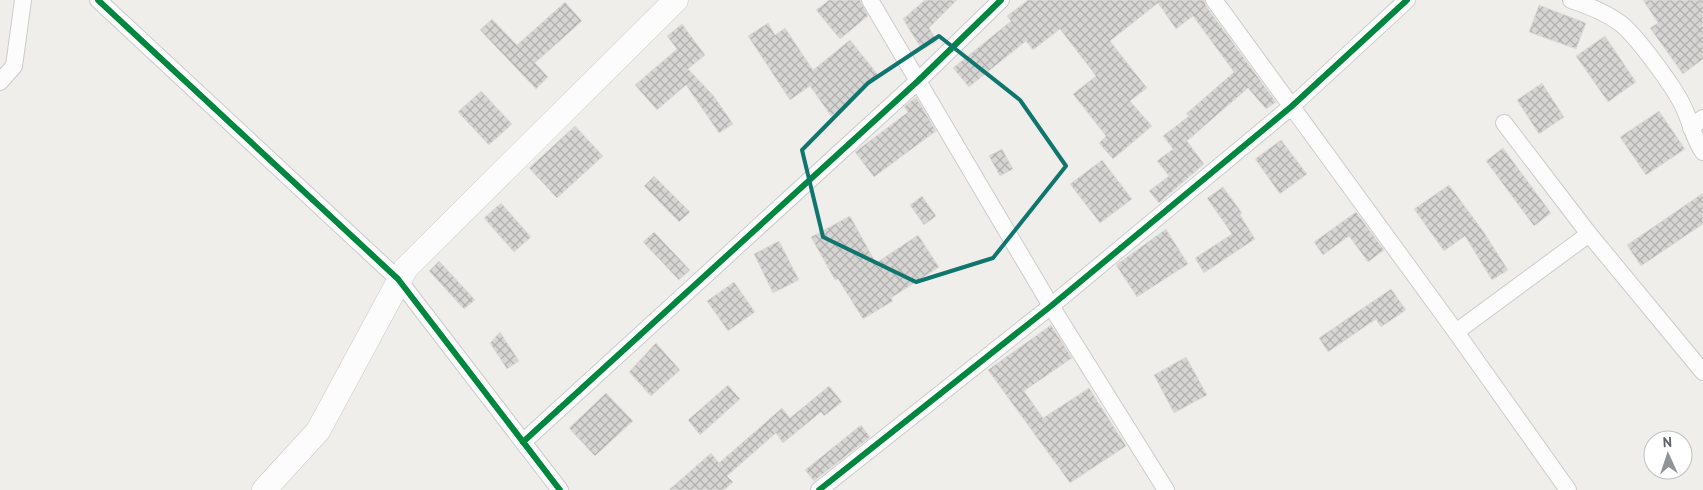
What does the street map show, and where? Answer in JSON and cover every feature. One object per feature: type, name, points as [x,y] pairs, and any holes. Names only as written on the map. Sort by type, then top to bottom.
[{"type":"street","points":[[0,82],[14,66],[23,0]]},
{"type":"street","points":[[264,490],[318,431],[398,279],[406,268],[676,0]]},
{"type":"street","points":[[870,0],[1051,306],[1166,490]]},
{"type":"street","points":[[523,442],[919,80],[1001,0]]},
{"type":"street","points":[[1214,0],[1456,332],[1568,490]]},
{"type":"street","points":[[820,490],[1051,306],[1292,106],[1407,0]]},
{"type":"street","points":[[1571,0],[1584,4],[1620,24],[1658,67],[1683,106],[1697,123],[1695,141],[1703,152]]},
{"type":"street","points":[[108,3],[398,279],[560,490]]},
{"type":"street","points":[[1504,123],[1589,234],[1703,372]]},
{"type":"street","points":[[1456,332],[1589,234]]},
{"type":"highlighted area","points":[[939,36],[1020,100],[1066,166],[993,258],[916,282],[823,237],[802,150],[868,83]]},
{"type":"building","points":[[829,0],[860,0],[868,16],[840,39],[816,10]]},
{"type":"building","points":[[925,0],[957,0],[929,28],[937,41],[922,50],[903,19]]},
{"type":"building","points":[[1028,0],[1204,0],[1206,6],[1276,102],[1266,109],[1248,88],[1187,141],[1204,164],[1159,203],[1149,191],[1169,176],[1157,161],[1173,149],[1163,136],[1189,116],[1186,114],[1234,72],[1193,16],[1176,29],[1158,3],[1110,41],[1147,88],[1130,101],[1152,126],[1113,159],[1099,143],[1106,136],[1073,94],[1096,76],[1060,29],[1033,50],[1026,41],[969,87],[953,68],[1011,21],[1007,16]]},
{"type":"building","points":[[1643,0],[1703,0],[1703,59],[1683,74],[1650,28],[1658,23]]},
{"type":"building","points":[[565,2],[582,21],[535,63],[548,77],[536,89],[480,30],[492,19],[517,45]]},
{"type":"building","points":[[1539,5],[1586,23],[1576,49],[1529,32]]},
{"type":"building","points":[[768,23],[775,35],[785,28],[813,70],[850,40],[879,76],[847,102],[848,104],[831,116],[810,86],[790,100],[748,36]]},
{"type":"building","points":[[682,24],[705,55],[688,69],[713,95],[733,124],[719,133],[686,85],[657,110],[635,85],[677,49],[667,36]]},
{"type":"building","points":[[1605,36],[1636,82],[1608,102],[1576,56]]},
{"type":"building","points":[[1542,83],[1564,117],[1539,134],[1517,100]]},
{"type":"building","points":[[481,91],[512,124],[489,145],[458,112]]},
{"type":"building","points":[[916,97],[936,131],[874,177],[855,152],[908,112],[904,107]]},
{"type":"building","points":[[1659,111],[1685,149],[1646,175],[1620,137]]},
{"type":"building","points":[[575,126],[603,156],[557,198],[529,168]]},
{"type":"building","points":[[1281,140],[1307,174],[1280,194],[1255,159]]},
{"type":"building","points":[[1503,148],[1551,213],[1534,226],[1486,161]]},
{"type":"building","points":[[1002,149],[1013,169],[1000,176],[989,156]]},
{"type":"building","points":[[1102,160],[1132,199],[1100,223],[1070,184]]},
{"type":"building","points":[[654,176],[690,212],[679,222],[644,186]]},
{"type":"building","points":[[1449,185],[1483,231],[1508,270],[1492,280],[1465,236],[1444,251],[1414,209]]},
{"type":"building","points":[[1223,187],[1242,213],[1240,215],[1255,239],[1204,273],[1195,258],[1232,234],[1207,198]]},
{"type":"building","points":[[1703,193],[1703,224],[1641,266],[1627,245]]},
{"type":"building","points":[[922,196],[936,216],[924,225],[910,205]]},
{"type":"building","points":[[501,203],[531,237],[514,252],[484,218]]},
{"type":"building","points":[[1356,212],[1384,250],[1368,262],[1349,236],[1323,255],[1314,242]]},
{"type":"building","points":[[850,216],[876,263],[918,235],[939,267],[891,298],[893,301],[863,319],[838,279],[835,280],[811,237]]},
{"type":"building","points":[[1166,229],[1188,264],[1137,297],[1116,265]]},
{"type":"building","points":[[654,232],[690,270],[679,280],[643,242]]},
{"type":"building","points":[[779,241],[799,280],[773,293],[754,254]]},
{"type":"building","points":[[439,261],[475,300],[464,309],[429,271]]},
{"type":"building","points":[[734,282],[755,312],[728,331],[707,301]]},
{"type":"building","points":[[1391,289],[1406,310],[1381,327],[1376,319],[1328,352],[1319,338]]},
{"type":"building","points":[[1051,325],[1072,358],[1024,391],[1043,418],[1089,388],[1126,446],[1070,483],[988,370]]},
{"type":"building","points":[[500,332],[519,361],[507,369],[490,343]]},
{"type":"building","points":[[656,343],[680,370],[651,396],[629,372]]},
{"type":"building","points":[[1186,357],[1207,395],[1174,413],[1154,375]]},
{"type":"building","points":[[728,385],[740,399],[700,435],[688,420]]},
{"type":"building","points":[[829,386],[842,402],[824,416],[821,412],[783,443],[776,433],[727,476],[733,482],[724,490],[669,490],[711,453],[719,463],[782,408],[790,418]]},
{"type":"building","points":[[606,393],[633,421],[595,456],[569,428]]},
{"type":"building","points":[[861,425],[870,437],[814,481],[805,470]]},
{"type":"cycle path","points":[[98,0],[398,279],[560,490]]},
{"type":"cycle path","points":[[523,442],[919,80],[1001,0]]},
{"type":"cycle path","points":[[819,490],[1051,306],[1292,106],[1407,0]]}]
